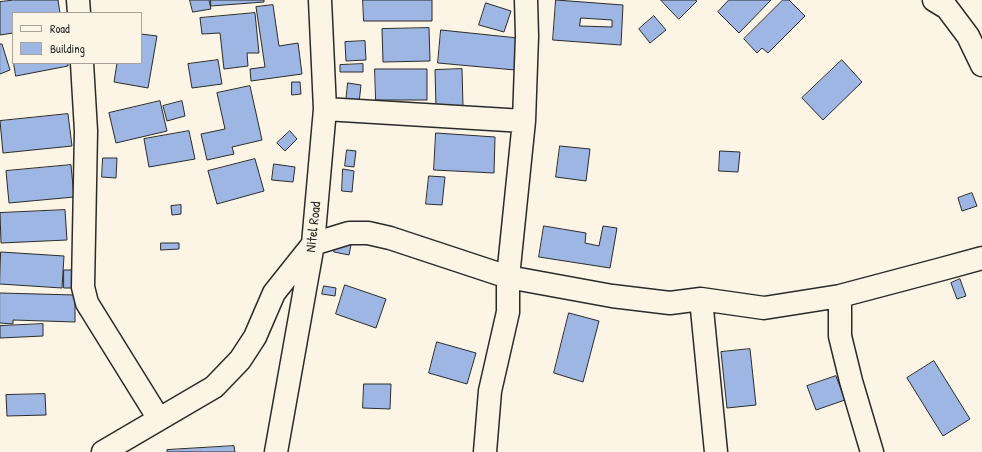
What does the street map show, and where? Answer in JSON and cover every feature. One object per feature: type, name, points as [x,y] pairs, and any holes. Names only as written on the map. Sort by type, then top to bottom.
[{"type":"street","points":[[78,0],[79,12]]},
{"type":"street","name":"Nitel Road","points":[[276,452],[313,244],[324,109],[320,0]]},
{"type":"street","points":[[485,452],[490,391],[508,312],[508,277],[524,121],[526,0]]},
{"type":"street","points":[[934,0],[947,8],[964,30],[982,65]]},
{"type":"street","points":[[82,64],[86,131],[83,287],[87,304],[159,419]]},
{"type":"street","points":[[324,109],[524,121]]},
{"type":"street","points":[[103,452],[214,387],[240,360],[254,337],[274,293],[313,244],[349,233],[368,233],[390,238],[508,277],[612,296],[670,303],[701,299],[764,308],[840,296],[982,258]]},
{"type":"street","points":[[840,296],[840,336],[850,381],[872,452]]},
{"type":"street","points":[[701,299],[716,452]]},
{"type":"building","points":[[14,0],[58,0],[60,12],[12,12],[12,33],[0,35],[0,2]]},
{"type":"building","points":[[190,0],[209,0],[211,9],[193,12]]},
{"type":"building","points":[[211,0],[264,0],[264,2],[211,6]]},
{"type":"building","points":[[363,0],[432,0],[432,21],[364,21]]},
{"type":"building","points":[[556,0],[623,5],[621,45],[553,40]],"holes":[[[581,18],[612,20],[612,27],[580,26]]]},
{"type":"building","points":[[661,0],[695,0],[697,1],[679,19]]},
{"type":"building","points":[[729,0],[771,0],[739,33],[718,12]]},
{"type":"building","points":[[783,0],[789,0],[805,16],[768,53],[762,48],[757,53],[744,39]]},
{"type":"building","points":[[486,3],[511,11],[504,32],[479,25]]},
{"type":"building","points":[[273,5],[279,46],[298,43],[302,74],[251,81],[250,69],[265,67],[256,7]]},
{"type":"building","points":[[255,13],[259,53],[247,53],[248,66],[224,69],[220,33],[202,34],[200,18]]},
{"type":"building","points":[[654,16],[666,30],[650,43],[639,29]]},
{"type":"building","points":[[429,28],[430,61],[383,62],[382,29]]},
{"type":"building","points":[[441,30],[518,38],[515,70],[438,63]]},
{"type":"building","points":[[142,34],[157,36],[148,88],[114,82],[117,64],[142,64]]},
{"type":"building","points":[[365,41],[366,60],[346,61],[345,42]]},
{"type":"building","points":[[0,44],[2,44],[10,70],[0,74]]},
{"type":"building","points":[[218,60],[222,84],[192,88],[188,64]]},
{"type":"building","points":[[842,60],[862,82],[823,120],[802,98]]},
{"type":"building","points":[[14,64],[68,64],[68,66],[16,76]]},
{"type":"building","points":[[363,64],[363,72],[340,72],[340,65]]},
{"type":"building","points":[[375,69],[427,69],[427,100],[376,100]]},
{"type":"building","points":[[462,69],[463,106],[436,107],[435,70]]},
{"type":"building","points":[[292,82],[300,82],[301,94],[292,95]]},
{"type":"building","points":[[348,83],[361,85],[359,103],[346,102]]},
{"type":"building","points":[[250,86],[262,140],[232,147],[234,154],[207,160],[201,134],[225,129],[217,93]]},
{"type":"building","points":[[160,101],[167,131],[116,143],[109,113]]},
{"type":"building","points":[[182,101],[185,116],[167,121],[163,106]]},
{"type":"building","points":[[68,114],[72,146],[3,153],[0,121]]},
{"type":"building","points":[[189,131],[195,159],[149,167],[144,139]]},
{"type":"building","points":[[290,131],[297,139],[285,151],[277,143]]},
{"type":"building","points":[[436,133],[495,137],[494,173],[434,170]]},
{"type":"building","points":[[560,146],[590,149],[586,181],[556,177]]},
{"type":"building","points":[[347,150],[356,151],[354,167],[345,166]]},
{"type":"building","points":[[720,151],[740,152],[738,172],[719,171]]},
{"type":"building","points":[[103,158],[117,158],[116,178],[102,177]]},
{"type":"building","points":[[255,159],[264,191],[217,204],[208,171]]},
{"type":"building","points":[[274,164],[295,167],[293,182],[272,180]]},
{"type":"building","points":[[71,165],[74,197],[9,203],[6,171]]},
{"type":"building","points":[[343,169],[354,171],[352,192],[342,191]]},
{"type":"building","points":[[429,176],[445,177],[442,205],[426,204]]},
{"type":"building","points":[[972,193],[977,206],[962,211],[958,198]]},
{"type":"building","points":[[181,205],[181,214],[172,215],[171,206]]},
{"type":"building","points":[[65,210],[67,240],[1,243],[0,213]]},
{"type":"building","points":[[544,226],[586,233],[585,243],[599,246],[603,226],[617,228],[610,268],[539,257]]},
{"type":"building","points":[[336,242],[351,245],[349,255],[334,252]]},
{"type":"building","points":[[161,243],[179,243],[179,249],[161,250]]},
{"type":"building","points":[[1,252],[64,256],[62,288],[0,284]]},
{"type":"building","points":[[64,270],[77,270],[77,288],[64,288]]},
{"type":"building","points":[[960,279],[966,296],[957,299],[951,283]]},
{"type":"building","points":[[345,285],[386,299],[376,328],[336,314]]},
{"type":"building","points":[[324,286],[336,288],[335,296],[322,294]]},
{"type":"building","points":[[0,293],[75,295],[75,322],[13,320],[13,324],[0,323]]},
{"type":"building","points":[[569,313],[599,321],[583,382],[554,373]]},
{"type":"building","points":[[43,324],[43,336],[0,338],[0,326]]},
{"type":"building","points":[[437,342],[476,353],[467,384],[429,373]]},
{"type":"building","points":[[750,349],[756,405],[727,408],[721,352]]},
{"type":"building","points":[[934,361],[970,419],[943,436],[907,378]]},
{"type":"building","points":[[836,376],[845,400],[816,410],[807,386]]},
{"type":"building","points":[[364,384],[391,384],[390,409],[363,408]]},
{"type":"building","points":[[45,394],[46,415],[7,416],[6,395]]},
{"type":"building","points":[[234,446],[235,452],[167,452],[167,450]]}]
